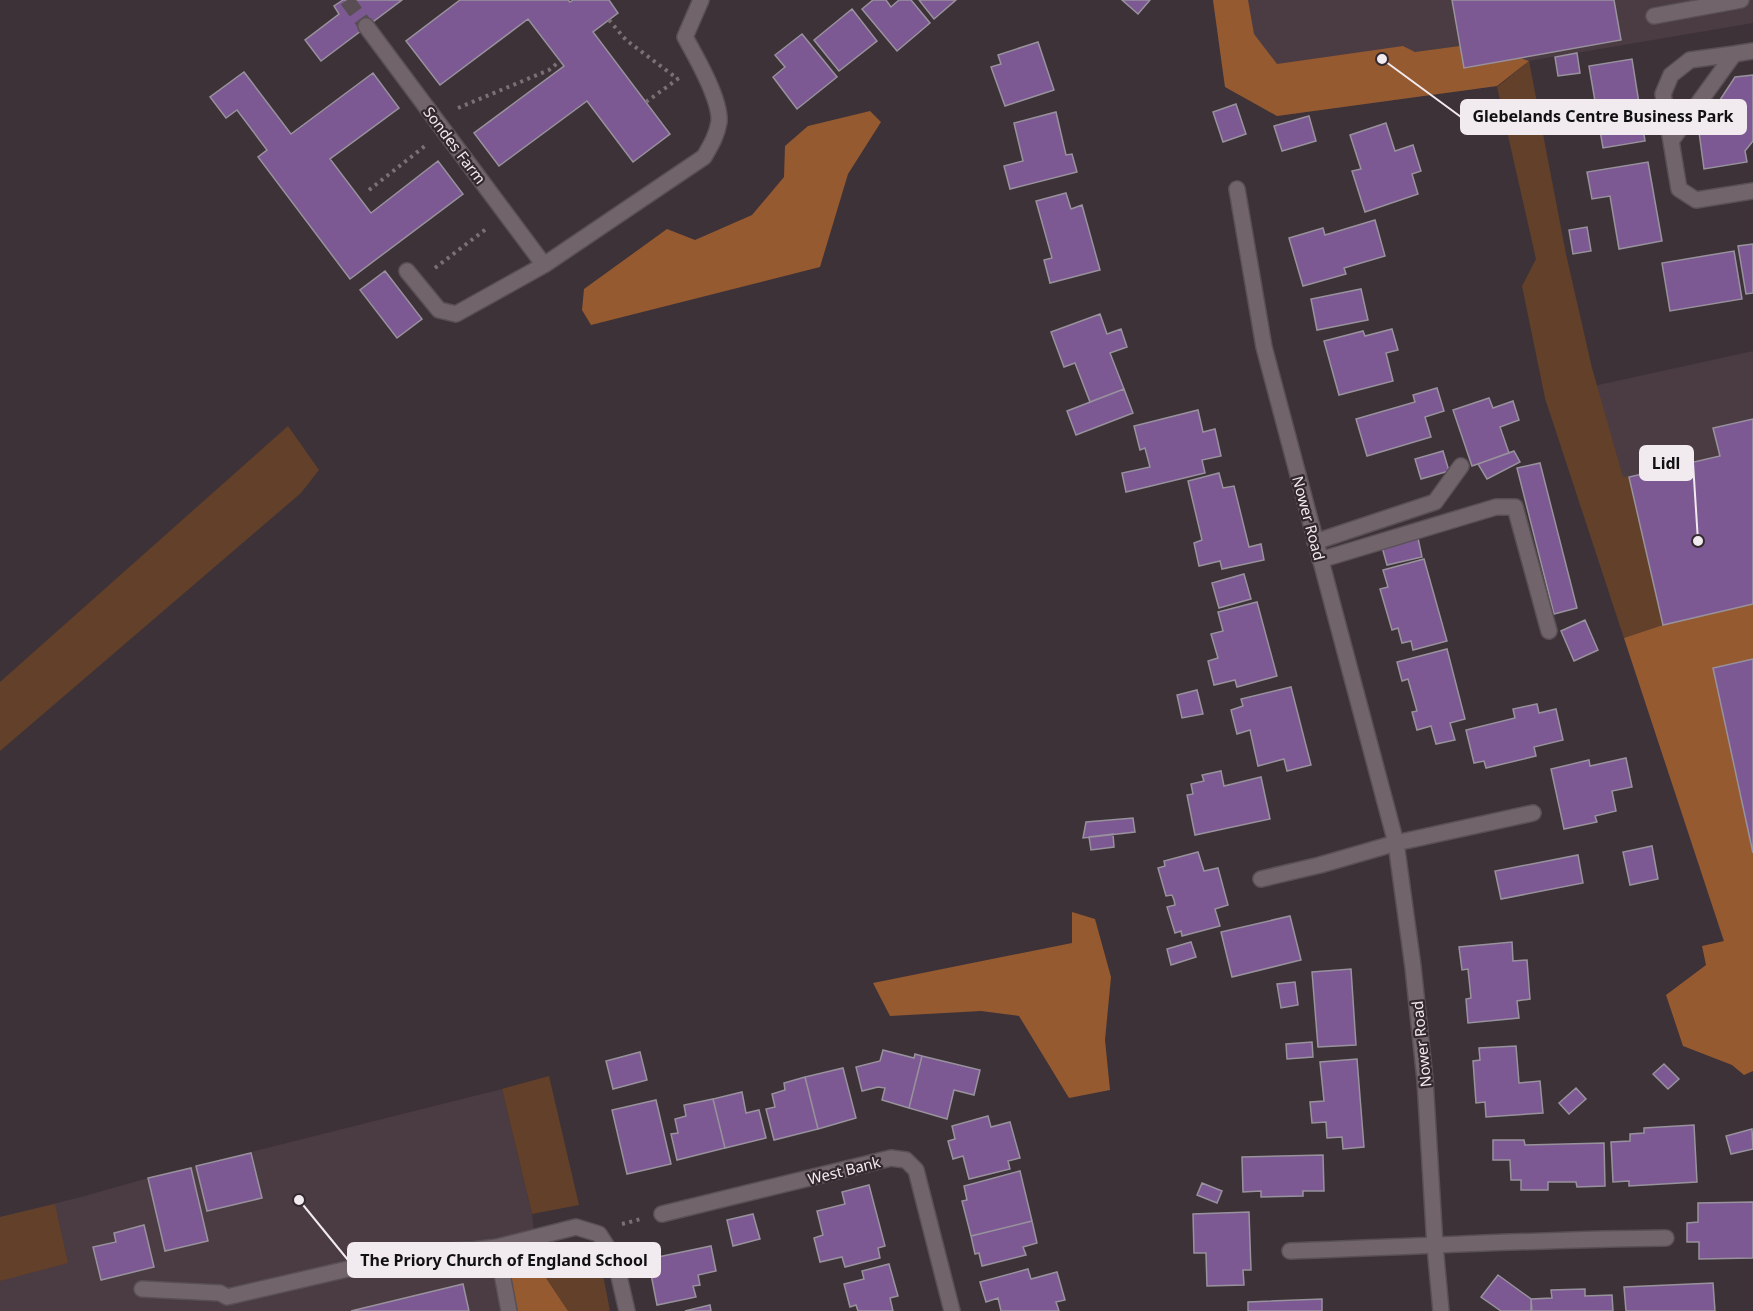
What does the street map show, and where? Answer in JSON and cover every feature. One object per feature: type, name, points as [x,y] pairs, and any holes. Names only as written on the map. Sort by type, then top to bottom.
[{"type":"street","points":[[412,277],[439,310],[456,314],[544,265],[704,157],[715,138],[719,119],[711,89],[685,38],[702,0]]},
{"type":"street","points":[[1654,16],[1741,0]]},
{"type":"street","name":"Sondes Farm","points":[[366,26],[544,265]]},
{"type":"street","points":[[1753,51],[1690,60],[1671,75],[1663,94],[1679,189],[1696,200],[1753,191]]},
{"type":"street","points":[[1671,141],[1734,54]]},
{"type":"street","name":"Nower Road","points":[[1237,189],[1264,347],[1396,843],[1425,1080],[1441,1311]]},
{"type":"street","points":[[1315,542],[1435,502],[1461,466]]},
{"type":"street","points":[[1320,560],[1496,507],[1515,507],[1549,631]]},
{"type":"street","points":[[1261,879],[1396,843],[1533,813]]},
{"type":"street","name":"West Bank","points":[[662,1214],[891,1158],[906,1160],[916,1170],[952,1311]]},
{"type":"street","points":[[142,1289],[220,1293],[227,1297],[421,1252],[497,1247],[576,1227],[599,1234],[615,1259],[627,1311]]},
{"type":"street","points":[[1290,1251],[1570,1239],[1666,1238]]},
{"type":"street","points":[[497,1247],[509,1311]]},
{"type":"path","points":[[609,20],[626,40],[678,79]]},
{"type":"path","points":[[369,190],[441,127],[458,108],[549,70],[560,61]]},
{"type":"path","points":[[646,102],[700,64]]},
{"type":"path","points":[[412,277],[506,214]]},
{"type":"path","points":[[599,1234],[616,1225],[662,1214]]},
{"type":"shaded area","points":[[1213,0],[1753,0],[1753,23],[1529,61],[1497,86],[1277,116],[1225,87]]},
{"type":"shaded area","points":[[1213,0],[1248,0],[1254,34],[1277,64],[1403,46],[1415,52],[1460,46],[1465,68],[1520,58],[1529,61],[1497,86],[1277,116],[1225,87]]},
{"type":"shaded area","points":[[1529,61],[1566,254],[1592,368],[1623,477],[1629,477],[1663,625],[1624,638],[1545,398],[1522,286],[1536,259],[1497,87]]},
{"type":"shaded area","points":[[870,111],[881,122],[848,174],[820,267],[591,325],[582,310],[584,289],[667,229],[695,240],[752,215],[784,177],[785,146],[808,126]]},
{"type":"shaded area","points":[[1753,351],[1753,1031],[1545,398]]},
{"type":"shaded area","points":[[288,426],[319,470],[301,493],[0,751],[0,682]]},
{"type":"shaded area","points":[[1753,604],[1753,659],[1713,668],[1753,853],[1753,1071],[1744,1075],[1732,1065],[1683,1046],[1666,995],[1706,965],[1702,946],[1724,941],[1624,638],[1663,625]]},
{"type":"shaded area","points":[[1072,912],[1095,919],[1111,977],[1105,1040],[1110,1090],[1069,1098],[1019,1016],[981,1011],[890,1016],[873,983],[1072,943]]},
{"type":"shaded area","points":[[549,1076],[579,1205],[532,1214],[502,1089]]},
{"type":"shaded area","points":[[502,1089],[532,1214],[537,1254],[542,1272],[568,1311],[0,1311],[0,1217]]},
{"type":"shaded area","points":[[55,1204],[68,1263],[0,1281],[0,1217]]},
{"type":"shaded area","points":[[582,1246],[594,1253],[604,1280],[610,1311],[568,1311],[542,1272],[537,1255]]},
{"type":"shaded area","points":[[537,1254],[542,1272],[568,1311],[515,1311],[511,1276]]},
{"type":"building","points":[[343,0],[402,0],[321,61],[305,40],[339,14],[334,6]]},
{"type":"building","points":[[460,0],[568,0],[570,2],[573,0],[609,0],[618,13],[593,32],[670,134],[633,162],[587,101],[499,166],[474,133],[564,66],[528,19],[440,85],[406,41]]},
{"type":"building","points":[[873,0],[886,0],[891,7],[899,0],[911,0],[930,23],[897,51],[862,9]]},
{"type":"building","points":[[919,0],[956,0],[934,19]]},
{"type":"building","points":[[1122,0],[1150,0],[1138,14]]},
{"type":"building","points":[[1452,0],[1614,0],[1621,40],[1464,68]]},
{"type":"building","points":[[852,9],[877,41],[839,71],[814,40]]},
{"type":"building","points":[[802,34],[837,77],[797,109],[773,77],[785,67],[775,55]]},
{"type":"building","points":[[1038,42],[1054,90],[1005,106],[991,67],[1001,64],[998,55]]},
{"type":"building","points":[[1577,53],[1580,73],[1558,76],[1555,57]]},
{"type":"building","points":[[1632,59],[1645,141],[1603,148],[1589,66]]},
{"type":"building","points":[[244,72],[291,134],[373,73],[399,108],[330,159],[371,213],[438,161],[463,194],[350,279],[258,157],[267,150],[237,110],[226,118],[210,97]]},
{"type":"building","points":[[1753,75],[1753,141],[1745,151],[1747,162],[1704,169],[1699,132],[1735,77]]},
{"type":"building","points":[[1236,104],[1246,134],[1223,142],[1213,112]]},
{"type":"building","points":[[1056,112],[1066,155],[1072,154],[1077,172],[1010,189],[1004,166],[1023,161],[1014,123]]},
{"type":"building","points":[[1309,116],[1316,141],[1282,151],[1274,126]]},
{"type":"building","points":[[1386,123],[1395,151],[1413,145],[1421,171],[1412,174],[1418,194],[1365,212],[1352,171],[1361,169],[1350,135]]},
{"type":"building","points":[[1648,162],[1662,241],[1619,249],[1610,196],[1592,199],[1587,172]]},
{"type":"building","points":[[1066,193],[1071,209],[1082,205],[1100,270],[1050,283],[1044,260],[1052,258],[1036,201]]},
{"type":"building","points":[[1375,220],[1385,256],[1344,268],[1346,274],[1303,286],[1289,238],[1323,228],[1325,235]]},
{"type":"building","points":[[1587,227],[1591,251],[1573,254],[1569,230]]},
{"type":"building","points":[[1753,244],[1753,293],[1746,294],[1738,246]]},
{"type":"building","points":[[1734,251],[1742,299],[1670,311],[1662,263]]},
{"type":"building","points":[[385,271],[422,319],[397,338],[360,290]]},
{"type":"building","points":[[1361,289],[1368,320],[1317,330],[1311,299]]},
{"type":"building","points":[[1100,314],[1107,334],[1121,329],[1127,347],[1110,353],[1124,389],[1090,402],[1075,363],[1064,367],[1051,332]]},
{"type":"building","points":[[1392,329],[1398,350],[1386,353],[1393,381],[1339,395],[1324,341],[1363,331],[1365,336]]},
{"type":"building","points":[[1437,388],[1444,411],[1425,417],[1431,437],[1367,456],[1356,419],[1415,402],[1413,395]]},
{"type":"building","points":[[1124,389],[1133,413],[1076,435],[1067,411]]},
{"type":"building","points":[[1489,398],[1493,408],[1513,401],[1519,420],[1500,427],[1509,453],[1472,466],[1453,410]]},
{"type":"building","points":[[1198,410],[1203,432],[1215,429],[1221,456],[1202,460],[1205,473],[1126,492],[1122,473],[1150,467],[1145,448],[1140,450],[1134,426]]},
{"type":"building","points":[[1753,419],[1753,604],[1663,625],[1629,477],[1720,456],[1713,428]]},
{"type":"building","points":[[1443,451],[1449,471],[1421,479],[1415,459]]},
{"type":"building","points":[[1514,451],[1520,462],[1487,479],[1478,464]]},
{"type":"building","points":[[1540,463],[1577,608],[1554,614],[1517,468]]},
{"type":"building","points":[[1219,473],[1223,488],[1234,486],[1249,547],[1261,544],[1264,560],[1222,569],[1220,561],[1199,566],[1194,543],[1202,540],[1188,481]]},
{"type":"building","points":[[1418,538],[1422,557],[1387,565],[1382,547]]},
{"type":"building","points":[[1424,559],[1447,641],[1413,650],[1411,641],[1402,643],[1398,628],[1392,630],[1380,589],[1388,587],[1383,570]]},
{"type":"building","points":[[1244,574],[1251,599],[1219,608],[1212,583]]},
{"type":"building","points":[[1257,602],[1277,676],[1237,687],[1235,680],[1214,685],[1208,661],[1218,658],[1211,634],[1223,631],[1218,612]]},
{"type":"building","points":[[1585,620],[1598,650],[1574,661],[1561,631]]},
{"type":"building","points":[[1447,649],[1465,719],[1450,723],[1455,740],[1436,744],[1431,726],[1417,730],[1412,712],[1417,711],[1408,679],[1402,681],[1397,662]]},
{"type":"building","points":[[1753,659],[1753,853],[1713,668]]},
{"type":"building","points":[[1291,687],[1311,765],[1287,771],[1284,759],[1258,766],[1250,730],[1237,734],[1231,710],[1243,706],[1241,699]]},
{"type":"building","points":[[1197,690],[1203,714],[1182,718],[1177,695]]},
{"type":"building","points":[[1537,704],[1539,713],[1556,709],[1563,740],[1534,747],[1536,756],[1486,768],[1484,761],[1474,763],[1466,730],[1515,718],[1513,709]]},
{"type":"building","points":[[1626,758],[1632,787],[1612,791],[1616,811],[1595,816],[1597,822],[1564,829],[1551,769],[1589,760],[1590,766]]},
{"type":"building","points":[[1221,771],[1224,786],[1261,777],[1270,819],[1195,835],[1187,795],[1193,794],[1191,784],[1204,781],[1202,775]]},
{"type":"building","points":[[1133,818],[1135,832],[1083,838],[1086,822]]},
{"type":"building","points":[[1113,834],[1114,847],[1091,850],[1089,837]]},
{"type":"building","points":[[1652,846],[1658,879],[1630,885],[1623,852]]},
{"type":"building","points":[[1198,852],[1204,871],[1218,868],[1228,905],[1215,909],[1220,926],[1182,936],[1181,931],[1175,933],[1167,907],[1175,905],[1174,900],[1172,895],[1166,896],[1158,868],[1165,866],[1164,861]]},
{"type":"building","points":[[1578,855],[1583,883],[1501,899],[1495,871]]},
{"type":"building","points":[[1290,916],[1301,960],[1232,977],[1221,932]]},
{"type":"building","points":[[1191,942],[1196,957],[1171,965],[1167,949]]},
{"type":"building","points":[[1512,942],[1513,961],[1527,960],[1530,999],[1517,1001],[1519,1018],[1468,1023],[1466,999],[1471,998],[1468,969],[1462,970],[1459,947]]},
{"type":"building","points":[[1351,969],[1356,1045],[1318,1047],[1312,972]]},
{"type":"building","points":[[1295,982],[1298,1005],[1281,1008],[1277,984]]},
{"type":"building","points":[[1312,1042],[1313,1057],[1287,1059],[1286,1044]]},
{"type":"building","points":[[1516,1046],[1519,1083],[1540,1081],[1543,1113],[1486,1117],[1485,1102],[1476,1103],[1473,1061],[1480,1060],[1479,1048]]},
{"type":"building","points":[[883,1050],[914,1058],[915,1054],[922,1056],[909,1108],[882,1100],[885,1088],[878,1087],[862,1091],[856,1067],[880,1061]]},
{"type":"building","points":[[640,1052],[647,1080],[613,1089],[606,1061]]},
{"type":"building","points":[[922,1056],[980,1070],[974,1095],[954,1090],[947,1119],[909,1108]]},
{"type":"building","points":[[1357,1059],[1364,1147],[1343,1149],[1342,1137],[1327,1138],[1326,1122],[1312,1123],[1310,1102],[1324,1101],[1320,1062]]},
{"type":"building","points":[[1664,1064],[1679,1079],[1668,1089],[1653,1074]]},
{"type":"building","points":[[843,1068],[856,1118],[818,1129],[805,1077]]},
{"type":"building","points":[[805,1077],[818,1129],[774,1140],[766,1109],[775,1107],[772,1094],[785,1090],[784,1083]]},
{"type":"building","points":[[1576,1088],[1586,1099],[1569,1114],[1559,1103]]},
{"type":"building","points":[[742,1092],[746,1113],[759,1110],[766,1138],[725,1148],[713,1099]]},
{"type":"building","points":[[713,1099],[725,1148],[677,1160],[671,1134],[678,1133],[675,1119],[686,1116],[684,1105]]},
{"type":"building","points":[[656,1100],[671,1164],[627,1174],[612,1110]]},
{"type":"building","points":[[988,1116],[991,1127],[1010,1122],[1020,1158],[1008,1161],[1010,1169],[969,1179],[963,1156],[953,1159],[948,1141],[955,1139],[952,1126]]},
{"type":"building","points":[[1694,1125],[1697,1182],[1629,1186],[1629,1181],[1613,1182],[1611,1142],[1630,1141],[1630,1134],[1644,1133],[1644,1128]]},
{"type":"building","points":[[1752,1129],[1753,1149],[1731,1154],[1726,1136]]},
{"type":"building","points":[[1493,1140],[1524,1140],[1525,1145],[1604,1143],[1605,1186],[1577,1187],[1576,1182],[1548,1182],[1548,1190],[1521,1190],[1521,1180],[1511,1180],[1510,1160],[1493,1160]]},
{"type":"building","points":[[251,1153],[262,1198],[207,1211],[196,1166]]},
{"type":"building","points":[[1323,1155],[1324,1191],[1303,1191],[1303,1196],[1261,1197],[1261,1191],[1243,1192],[1242,1157]]},
{"type":"building","points":[[191,1168],[208,1241],[165,1251],[148,1178]]},
{"type":"building","points":[[1020,1171],[1032,1221],[971,1236],[962,1201],[967,1200],[964,1186]]},
{"type":"building","points":[[1202,1183],[1222,1191],[1217,1203],[1197,1195]]},
{"type":"building","points":[[869,1185],[885,1246],[878,1248],[880,1258],[845,1267],[842,1257],[820,1262],[814,1238],[823,1235],[817,1211],[845,1204],[842,1192]]},
{"type":"building","points":[[1753,1202],[1753,1258],[1699,1259],[1699,1242],[1687,1242],[1687,1223],[1698,1222],[1698,1203]]},
{"type":"building","points":[[1249,1212],[1251,1270],[1243,1270],[1244,1285],[1207,1286],[1206,1253],[1194,1253],[1193,1214]]},
{"type":"building","points":[[753,1214],[760,1239],[733,1246],[727,1220]]},
{"type":"building","points":[[1032,1221],[1037,1243],[1023,1247],[1026,1255],[982,1266],[979,1253],[975,1254],[971,1236]]},
{"type":"building","points":[[144,1225],[154,1267],[101,1280],[93,1247],[116,1242],[114,1233]]},
{"type":"building","points":[[711,1246],[716,1271],[698,1275],[700,1285],[693,1286],[696,1297],[657,1305],[648,1259]]},
{"type":"building","points":[[889,1264],[898,1296],[890,1298],[893,1311],[858,1311],[856,1305],[850,1307],[844,1284],[864,1279],[862,1271]]},
{"type":"building","points":[[1028,1269],[1031,1279],[1057,1272],[1065,1300],[1056,1302],[1059,1311],[1001,1311],[998,1298],[986,1302],[980,1282]]},
{"type":"building","points":[[1498,1275],[1531,1299],[1531,1311],[1501,1311],[1481,1297]]},
{"type":"building","points":[[1713,1283],[1715,1311],[1626,1311],[1624,1287]]},
{"type":"building","points":[[463,1284],[469,1311],[351,1311]]},
{"type":"building","points":[[1585,1289],[1585,1296],[1612,1295],[1613,1311],[1532,1311],[1531,1299],[1552,1298],[1551,1290]]},
{"type":"building","points":[[1322,1299],[1322,1311],[1248,1311],[1248,1302]]},
{"type":"building","points":[[710,1305],[711,1311],[685,1311]]},
{"type":"tunnel","points":[[347,0],[366,26]]},
{"type":"place","name":"Glebelands Centre Business Park","points":[[1382,59]]},
{"type":"place","name":"Lidl","points":[[1698,541]]},
{"type":"place","name":"The Priory Church of England School","points":[[299,1200]]}]
